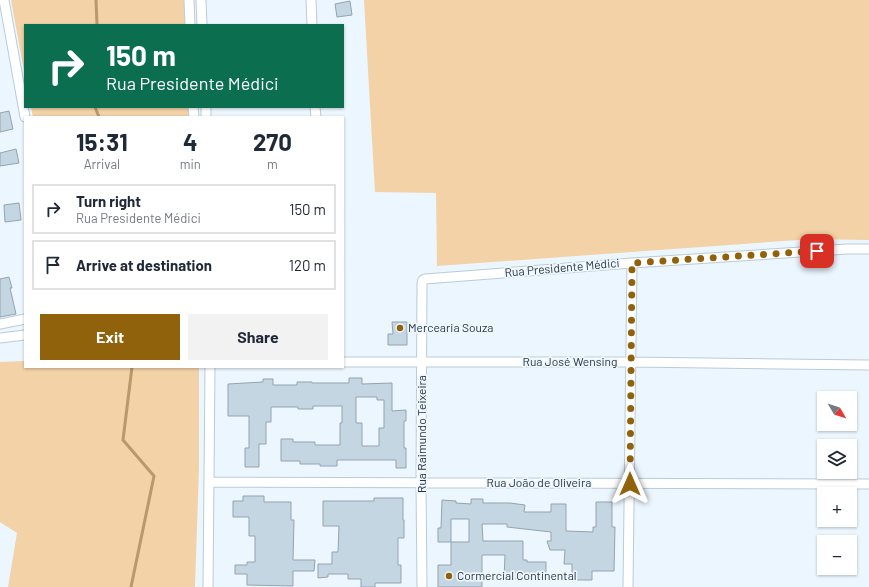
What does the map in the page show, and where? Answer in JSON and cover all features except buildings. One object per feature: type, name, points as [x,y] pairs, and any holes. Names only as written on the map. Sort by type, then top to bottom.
[{"type":"street","points":[[4,0],[25,116]]},
{"type":"street","points":[[189,0],[190,24]]},
{"type":"street","points":[[201,0],[202,24]]},
{"type":"street","points":[[311,0],[312,24]]},
{"type":"street","name":"Rua Presidente Médici","points":[[423,280],[632,263],[847,249],[869,249]]},
{"type":"street","points":[[628,587],[632,263]]},
{"type":"street","name":"Rua Raimundo Teixeira","points":[[422,587],[423,280]]},
{"type":"street","points":[[0,324],[24,319]]},
{"type":"street","points":[[0,338],[24,335]]},
{"type":"street","name":"Rua José Wensing","points":[[344,362],[869,364]]},
{"type":"street","points":[[208,587],[210,368]]},
{"type":"street","name":"Rua João de Oliveira","points":[[209,482],[869,484]]},
{"type":"shaded area","points":[[11,0],[184,0],[185,24],[24,24],[24,71]]},
{"type":"shaded area","points":[[364,0],[869,0],[869,240],[812,239],[437,266],[436,193],[375,192]]},
{"type":"shaded area","points":[[31,108],[188,108],[188,116],[33,116]]},
{"type":"shaded area","points":[[24,361],[24,368],[199,368],[199,467],[195,587],[8,587],[17,533],[0,522],[0,362]]},
{"type":"waterway","points":[[96,0],[97,24]]},
{"type":"waterway","points":[[95,108],[99,116]]},
{"type":"waterway","points":[[131,587],[154,476],[123,440],[132,368]]},
{"type":"place","name":"Mercearia Souza","points":[[400,328]]},
{"type":"place","name":"Cormercial Continental","points":[[449,576]]},
{"type":"route","points":[[630,484],[632,263],[817,251]]}]
